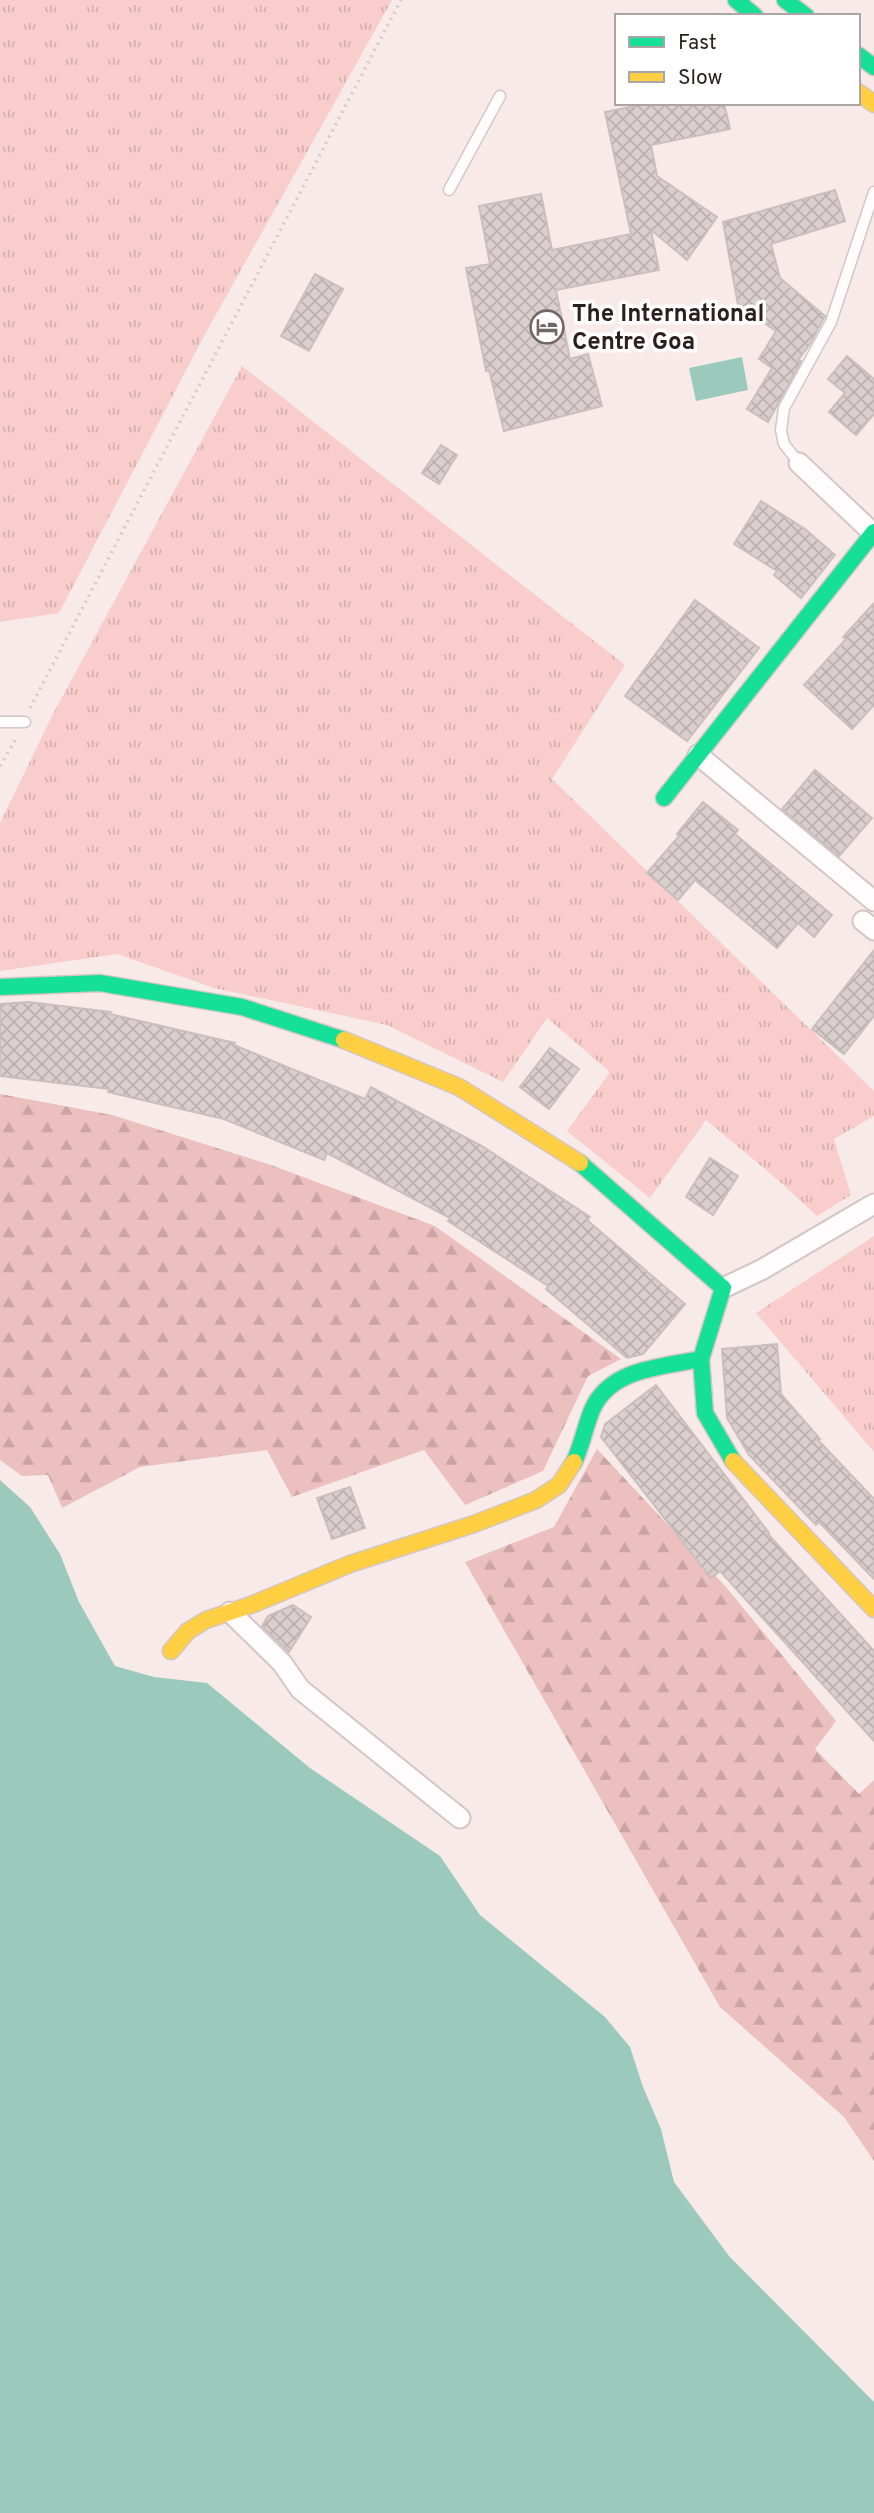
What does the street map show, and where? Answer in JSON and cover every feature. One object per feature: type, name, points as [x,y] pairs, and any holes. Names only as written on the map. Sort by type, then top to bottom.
[{"type":"street","points":[[736,0],[753,14]]},
{"type":"street","points":[[785,0],[803,14]]},
{"type":"street","points":[[664,798],[874,533],[799,463]]},
{"type":"street","points":[[698,755],[874,901]]},
{"type":"street","points":[[0,987],[100,983],[242,1007],[344,1040],[459,1087],[583,1165],[723,1288]]},
{"type":"street","points":[[874,1204],[815,1240],[723,1288],[701,1359],[705,1413],[736,1465],[874,1609]]},
{"type":"street","points":[[171,1651],[178,1639],[191,1627],[206,1619],[363,1560],[455,1532],[544,1497],[573,1469],[598,1398],[609,1385],[623,1377],[701,1359]]},
{"type":"street","points":[[230,1612],[282,1663],[300,1689],[460,1818]]},
{"type":"lane","points":[[449,190],[500,96]]},
{"type":"lane","points":[[799,463],[784,444],[781,430],[784,408],[831,322],[874,192]]},
{"type":"lane","points":[[0,722],[25,722]]},
{"type":"path","points":[[0,766],[401,0]]},
{"type":"green space","points":[[0,0],[392,0],[204,336],[59,613],[0,622]]},
{"type":"green space","points":[[242,366],[625,665],[552,779],[874,1091],[874,1116],[834,1139],[851,1195],[817,1216],[706,1120],[650,1198],[567,1131],[610,1072],[547,1018],[503,1082],[387,1025],[214,988],[117,954],[0,971],[0,823],[54,712]]},
{"type":"green space","points":[[0,1094],[112,1115],[271,1165],[435,1226],[621,1359],[588,1376],[543,1471],[465,1505],[424,1450],[292,1497],[267,1450],[140,1467],[62,1508],[48,1475],[22,1476],[0,1460]]},
{"type":"green space","points":[[874,1236],[874,1452],[756,1313]]},
{"type":"green space","points":[[597,1449],[726,1587],[836,1721],[815,1749],[859,1794],[874,1780],[874,2161],[844,2117],[720,2007],[465,1562],[554,1527]]},
{"type":"shaded area","points":[[742,357],[748,390],[696,401],[689,368]]},
{"type":"shaded area","points":[[0,1480],[30,1507],[60,1554],[79,1602],[115,1666],[154,1677],[207,1683],[310,1768],[440,1856],[480,1915],[605,2017],[630,2047],[661,2129],[674,2182],[729,2256],[874,2402],[874,2513],[0,2513]]},
{"type":"building","points":[[640,105],[724,105],[730,129],[651,145],[657,176],[717,217],[687,260],[651,230],[659,270],[556,290],[570,359],[588,354],[602,406],[504,431],[489,370],[486,371],[466,268],[490,264],[479,206],[541,194],[552,250],[631,234],[605,112]]},
{"type":"building","points":[[835,190],[845,221],[771,244],[780,278],[825,316],[798,360],[801,361],[768,422],[747,409],[772,368],[759,359],[776,331],[738,305],[723,222]]},
{"type":"building","points":[[315,274],[343,289],[309,351],[281,336]]},
{"type":"building","points":[[847,356],[874,379],[874,414],[856,435],[829,412],[845,393],[828,379]]},
{"type":"building","points":[[441,445],[457,455],[439,484],[422,473]]},
{"type":"building","points":[[761,501],[805,529],[835,555],[801,598],[774,575],[777,571],[734,544]]},
{"type":"building","points":[[695,600],[759,648],[687,741],[625,696]]},
{"type":"building","points":[[874,603],[874,705],[852,729],[804,685]]},
{"type":"building","points":[[815,770],[872,818],[839,856],[782,809]]},
{"type":"building","points":[[703,802],[738,830],[735,834],[832,915],[814,937],[798,923],[777,948],[695,880],[678,900],[647,873],[679,836],[677,834]]},
{"type":"building","points":[[874,950],[874,1016],[844,1054],[812,1029]]},
{"type":"building","points":[[29,1002],[111,1012],[110,1014],[235,1043],[234,1045],[365,1099],[371,1087],[482,1146],[590,1217],[587,1220],[685,1304],[643,1354],[627,1358],[546,1289],[548,1286],[448,1221],[450,1218],[327,1153],[324,1160],[224,1119],[108,1092],[109,1089],[0,1076],[0,1004]]},
{"type":"building","points":[[550,1048],[579,1069],[549,1109],[520,1087]]},
{"type":"building","points":[[710,1158],[738,1176],[713,1215],[686,1197]]},
{"type":"building","points":[[777,1344],[781,1394],[820,1439],[818,1440],[874,1499],[874,1579],[819,1522],[816,1525],[749,1455],[727,1418],[722,1349]]},
{"type":"building","points":[[656,1385],[768,1534],[874,1651],[874,1741],[720,1571],[711,1578],[601,1437],[605,1424]]},
{"type":"building","points":[[350,1487],[365,1528],[332,1539],[317,1498]]},
{"type":"building","points":[[293,1605],[311,1617],[289,1652],[262,1626],[268,1616]]},
{"type":"traffic: fast","points":[[736,0],[753,14]]},
{"type":"traffic: fast","points":[[785,0],[803,14]]},
{"type":"traffic: fast","points":[[860,56],[874,67]]},
{"type":"traffic: fast","points":[[664,798],[874,532]]},
{"type":"traffic: fast","points":[[0,987],[100,983],[242,1007],[344,1040]]},
{"type":"traffic: fast","points":[[580,1163],[723,1288],[701,1359],[705,1413],[733,1461]]},
{"type":"traffic: fast","points":[[574,1462],[592,1410],[600,1396],[611,1385],[639,1372],[701,1359]]},
{"type":"traffic: slow","points":[[860,94],[874,104]]},
{"type":"traffic: slow","points":[[344,1040],[459,1087],[580,1163]]},
{"type":"traffic: slow","points":[[733,1461],[874,1609]]},
{"type":"traffic: slow","points":[[171,1651],[188,1631],[206,1620],[251,1605],[350,1564],[474,1524],[536,1500],[559,1485],[574,1462]]},
{"type":"place","name":"The International Centre Goa","points":[[547,327]]}]
